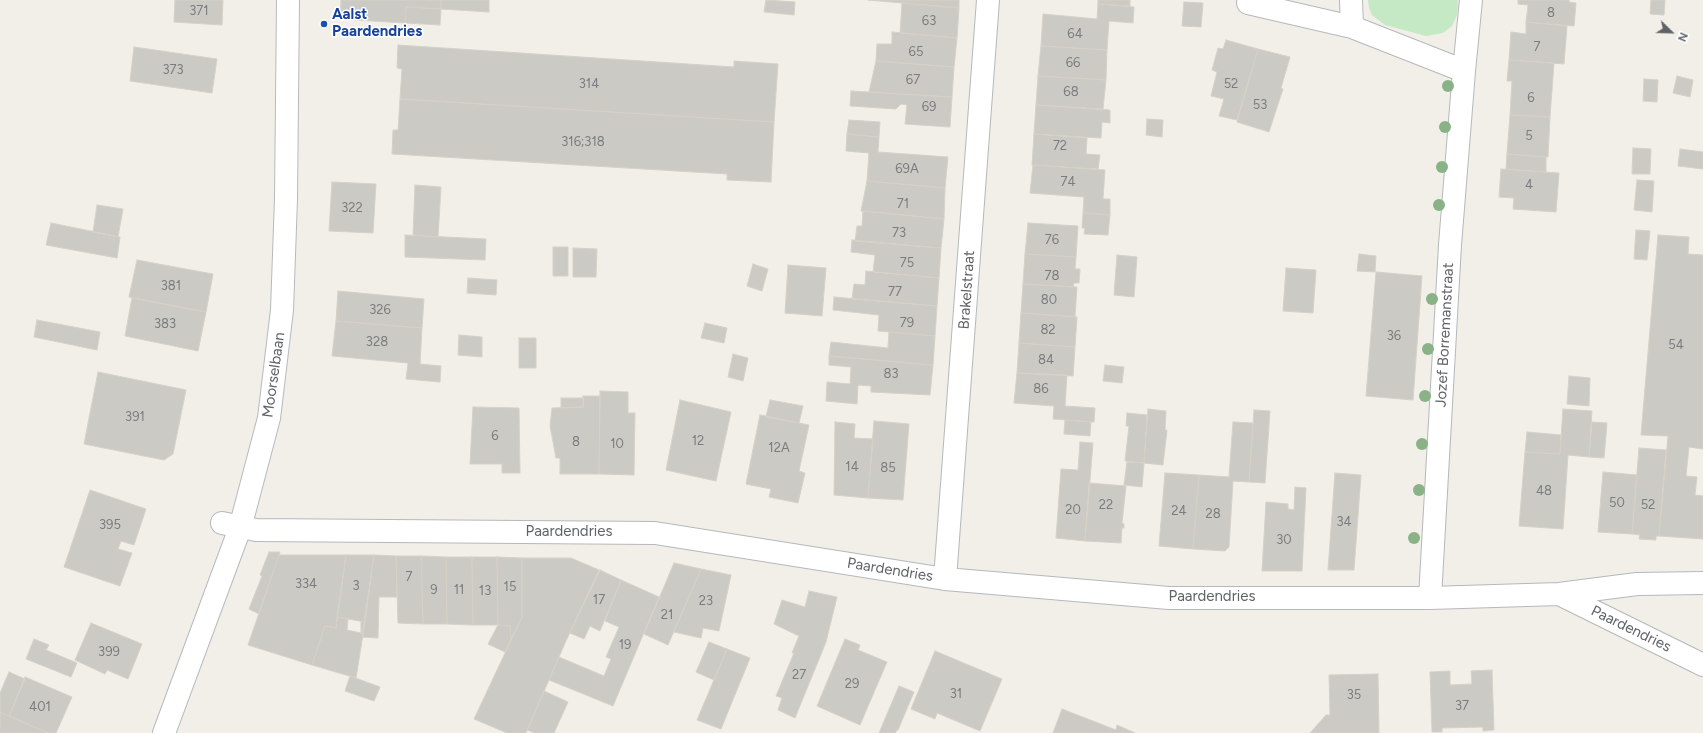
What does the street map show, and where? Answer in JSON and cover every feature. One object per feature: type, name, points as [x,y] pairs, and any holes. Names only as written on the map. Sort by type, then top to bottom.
[{"type":"street","name":"Moorselbaan","points":[[164,733],[231,525],[269,418],[282,310],[286,199],[288,0]]},
{"type":"street","name":"Brakelstraat","points":[[946,579],[988,0]]},
{"type":"street","points":[[1351,0],[1352,27]]},
{"type":"street","name":"Jozef Borremanstraat","points":[[1430,598],[1450,245],[1471,0]]},
{"type":"street","points":[[1248,3],[1352,27],[1464,71]]},
{"type":"street","name":"Paardendries","points":[[231,525],[256,530],[655,532],[946,579],[1169,598],[1430,598],[1559,594],[1637,584],[1703,583]]},
{"type":"street","name":"Paardendries","points":[[1559,594],[1703,665]]},
{"type":"green space","points":[[1368,0],[1458,0],[1457,15],[1452,26],[1443,33],[1426,36],[1385,25],[1372,15]]},
{"type":"building","points":[[175,0],[223,0],[222,25],[174,22]]},
{"type":"building","points":[[341,0],[441,0],[441,9],[406,7],[405,23],[340,19]]},
{"type":"building","points":[[441,0],[489,0],[489,12],[441,9]]},
{"type":"building","points":[[766,0],[795,2],[794,15],[764,12]]},
{"type":"building","points":[[868,0],[959,0],[959,8]]},
{"type":"building","points":[[1098,0],[1130,0],[1130,6],[1098,4]]},
{"type":"building","points":[[1518,0],[1569,0],[1569,2],[1576,3],[1574,26],[1526,22],[1528,5],[1518,4]]},
{"type":"building","points":[[1651,0],[1665,0],[1664,15],[1650,14]]},
{"type":"building","points":[[1184,2],[1203,3],[1201,27],[1182,26]]},
{"type":"building","points":[[902,3],[959,8],[957,38],[900,33]]},
{"type":"building","points":[[1098,4],[1134,7],[1133,23],[1109,21],[1107,50],[1041,46],[1043,14],[1097,19]]},
{"type":"building","points":[[406,7],[441,9],[440,25],[405,23]]},
{"type":"building","points":[[1526,22],[1567,26],[1564,64],[1509,60],[1511,32],[1526,34]]},
{"type":"building","points":[[892,32],[957,38],[954,67],[876,61],[877,44],[892,44]]},
{"type":"building","points":[[1226,40],[1258,49],[1237,120],[1219,116],[1224,99],[1211,96],[1217,72],[1212,70],[1218,48],[1223,49]]},
{"type":"building","points":[[398,45],[734,67],[734,61],[778,64],[774,122],[400,99],[402,69],[397,68]]},
{"type":"building","points":[[1041,46],[1107,50],[1106,80],[1038,76]]},
{"type":"building","points":[[134,47],[217,59],[212,93],[130,81]]},
{"type":"building","points":[[1258,49],[1290,57],[1281,88],[1283,89],[1269,132],[1237,122]]},
{"type":"building","points":[[1509,60],[1554,63],[1550,117],[1510,115],[1512,81],[1507,81]]},
{"type":"building","points":[[876,61],[954,67],[952,97],[869,92]]},
{"type":"building","points":[[1038,76],[1106,80],[1103,109],[1036,105]]},
{"type":"building","points":[[1677,76],[1693,80],[1690,97],[1673,93]]},
{"type":"building","points":[[1644,79],[1658,80],[1657,102],[1643,101]]},
{"type":"building","points":[[851,91],[952,97],[950,127],[905,124],[907,105],[901,104],[896,109],[850,106]]},
{"type":"building","points":[[400,99],[774,122],[771,182],[727,180],[727,174],[392,154],[393,130],[398,130]]},
{"type":"building","points":[[1036,105],[1110,110],[1110,123],[1102,122],[1101,138],[1034,134]]},
{"type":"building","points":[[1510,115],[1550,117],[1548,157],[1507,154]]},
{"type":"building","points":[[1147,119],[1163,120],[1162,137],[1146,135]]},
{"type":"building","points":[[849,120],[880,122],[879,137],[847,134]]},
{"type":"building","points":[[847,134],[879,137],[878,152],[948,157],[945,188],[867,181],[869,153],[846,151]]},
{"type":"building","points":[[1034,134],[1087,138],[1086,154],[1100,155],[1098,169],[1032,165]]},
{"type":"building","points":[[1633,148],[1651,149],[1650,174],[1632,174]]},
{"type":"building","points":[[1680,149],[1703,152],[1703,169],[1678,166]]},
{"type":"building","points":[[1507,154],[1546,157],[1546,172],[1506,169]]},
{"type":"building","points":[[1033,165],[1105,170],[1103,199],[1110,199],[1110,215],[1083,213],[1084,197],[1030,193]]},
{"type":"building","points":[[1501,169],[1559,173],[1556,212],[1513,209],[1514,198],[1499,197]]},
{"type":"building","points":[[1637,180],[1654,181],[1652,212],[1634,210]]},
{"type":"building","points":[[867,181],[945,188],[944,219],[861,211]]},
{"type":"building","points":[[332,182],[376,184],[373,233],[329,231]]},
{"type":"building","points":[[415,185],[441,187],[438,237],[413,235]]},
{"type":"building","points":[[97,205],[123,209],[118,237],[93,232]]},
{"type":"building","points":[[863,211],[944,219],[941,248],[855,241],[857,226],[862,226]]},
{"type":"building","points":[[1083,213],[1110,215],[1108,235],[1084,234],[1085,228],[1082,228]]},
{"type":"building","points":[[51,223],[120,237],[117,258],[46,245]]},
{"type":"building","points":[[1028,223],[1078,226],[1076,257],[1025,254]]},
{"type":"building","points":[[1636,230],[1650,231],[1647,260],[1634,259]]},
{"type":"building","points":[[405,235],[486,239],[485,260],[405,257]]},
{"type":"building","points":[[1658,235],[1689,237],[1688,254],[1703,255],[1703,449],[1689,447],[1686,476],[1697,477],[1695,495],[1703,496],[1703,539],[1659,536],[1668,436],[1641,435]]},
{"type":"building","points":[[852,240],[941,248],[939,278],[873,272],[875,255],[851,252]]},
{"type":"building","points":[[553,247],[568,247],[568,276],[553,276]]},
{"type":"building","points":[[573,248],[597,249],[596,277],[573,277]]},
{"type":"building","points":[[1025,254],[1076,257],[1075,269],[1080,269],[1079,283],[1074,283],[1073,287],[1023,284]]},
{"type":"building","points":[[1359,254],[1376,256],[1375,272],[1357,271]]},
{"type":"building","points":[[1117,255],[1137,257],[1134,297],[1114,295]]},
{"type":"building","points":[[137,260],[213,274],[206,312],[129,297]]},
{"type":"building","points":[[753,264],[768,269],[762,291],[747,286]]},
{"type":"building","points":[[788,265],[826,268],[822,316],[785,313]]},
{"type":"building","points":[[1286,268],[1316,270],[1313,313],[1283,311]]},
{"type":"building","points":[[866,271],[939,278],[937,306],[852,299],[854,284],[865,285]]},
{"type":"building","points":[[1376,272],[1422,276],[1413,400],[1366,396]]},
{"type":"building","points":[[468,278],[497,280],[496,295],[467,293]]},
{"type":"building","points":[[1023,284],[1077,287],[1075,317],[1021,313]]},
{"type":"building","points":[[338,291],[424,299],[422,328],[336,321]]},
{"type":"building","points":[[834,297],[937,306],[935,336],[878,331],[879,315],[833,310]]},
{"type":"building","points":[[132,298],[206,312],[198,351],[125,336]]},
{"type":"building","points":[[1021,313],[1077,317],[1075,347],[1019,343]]},
{"type":"building","points":[[37,320],[100,332],[97,350],[34,337]]},
{"type":"building","points":[[336,321],[422,328],[420,364],[441,366],[440,382],[406,379],[408,363],[332,356]]},
{"type":"building","points":[[705,323],[727,328],[724,343],[701,338]]},
{"type":"building","points":[[889,332],[935,336],[933,365],[829,356],[831,342],[888,348]]},
{"type":"building","points":[[459,335],[482,337],[482,357],[458,355]]},
{"type":"building","points":[[519,338],[536,338],[536,368],[519,368]]},
{"type":"building","points":[[1019,343],[1075,347],[1073,376],[1017,373]]},
{"type":"building","points":[[733,354],[748,358],[743,381],[728,377]]},
{"type":"building","points":[[829,356],[933,365],[930,395],[871,392],[871,386],[858,385],[857,404],[826,401],[827,382],[850,384],[851,367],[829,365]]},
{"type":"building","points":[[1105,365],[1124,367],[1122,383],[1103,381]]},
{"type":"building","points":[[98,372],[186,390],[173,454],[164,460],[84,444]]},
{"type":"building","points":[[1017,373],[1067,375],[1065,406],[1095,408],[1094,422],[1053,419],[1054,406],[1014,403]]},
{"type":"building","points":[[1569,376],[1590,378],[1589,406],[1567,404]]},
{"type":"building","points":[[600,391],[628,392],[628,413],[635,413],[634,475],[599,474]]},
{"type":"building","points":[[583,396],[600,396],[599,474],[560,474],[560,458],[556,458],[550,426],[552,408],[583,407]]},
{"type":"building","points":[[561,398],[584,398],[583,407],[561,408]]},
{"type":"building","points":[[680,400],[731,412],[716,481],[666,470]]},
{"type":"building","points":[[770,400],[803,406],[799,423],[766,417]]},
{"type":"building","points":[[473,407],[519,408],[520,473],[502,473],[502,464],[470,464]]},
{"type":"building","points":[[1148,409],[1166,411],[1165,430],[1167,430],[1163,465],[1144,463]]},
{"type":"building","points":[[1563,409],[1592,411],[1589,457],[1568,455],[1563,529],[1519,526],[1525,452],[1560,454]]},
{"type":"building","points":[[1254,410],[1270,411],[1265,483],[1249,482]]},
{"type":"building","points":[[1127,413],[1147,415],[1144,463],[1125,461],[1129,426],[1126,426]]},
{"type":"building","points":[[760,415],[809,425],[799,471],[805,473],[798,503],[769,497],[771,489],[746,484]]},
{"type":"building","points":[[1065,420],[1091,422],[1090,436],[1064,434]]},
{"type":"building","points":[[874,421],[909,424],[903,500],[868,498]]},
{"type":"building","points":[[835,422],[855,424],[854,438],[873,439],[868,498],[834,495]]},
{"type":"building","points":[[1233,422],[1253,423],[1249,482],[1233,481],[1229,547],[1225,551],[1193,549],[1199,475],[1229,477]]},
{"type":"building","points":[[1592,422],[1607,423],[1604,458],[1589,457]]},
{"type":"building","points":[[1527,432],[1561,435],[1560,454],[1525,452]]},
{"type":"building","points":[[1080,442],[1093,443],[1085,541],[1056,538],[1061,469],[1078,470]]},
{"type":"building","points":[[1639,448],[1666,450],[1659,536],[1656,536],[1656,540],[1639,539],[1640,535],[1632,534]]},
{"type":"building","points":[[1127,462],[1144,463],[1142,487],[1124,485]]},
{"type":"building","points":[[1603,472],[1637,475],[1632,534],[1598,532]]},
{"type":"building","points":[[1165,473],[1199,475],[1193,549],[1159,546]]},
{"type":"building","points":[[1335,473],[1361,475],[1354,570],[1328,570]]},
{"type":"building","points":[[1089,483],[1126,486],[1122,523],[1124,524],[1124,528],[1122,528],[1121,543],[1085,541]]},
{"type":"building","points":[[1295,487],[1306,488],[1302,571],[1262,571],[1266,502],[1288,504],[1288,509],[1294,510]]},
{"type":"building","points":[[90,490],[146,509],[134,545],[121,541],[118,549],[132,553],[120,586],[64,567]]},
{"type":"building","points":[[269,552],[280,552],[259,614],[249,609],[262,576],[260,575]]},
{"type":"building","points":[[279,555],[346,555],[336,628],[325,626],[312,665],[248,645]]},
{"type":"building","points":[[346,555],[374,555],[365,622],[337,617]]},
{"type":"building","points":[[374,555],[396,556],[397,597],[379,597],[378,638],[362,637]]},
{"type":"building","points":[[396,556],[421,556],[423,624],[398,623]]},
{"type":"building","points":[[421,556],[446,557],[447,624],[423,624]]},
{"type":"building","points":[[446,557],[472,557],[473,625],[447,624]]},
{"type":"building","points":[[472,557],[497,557],[498,625],[473,625]]},
{"type":"building","points":[[497,557],[522,558],[522,617],[511,639],[510,626],[498,625]]},
{"type":"building","points":[[522,558],[571,558],[599,570],[526,733],[507,733],[474,719],[522,617]]},
{"type":"building","points":[[674,563],[701,569],[668,645],[644,634]]},
{"type":"building","points":[[701,569],[731,575],[719,631],[703,628],[701,638],[674,632]]},
{"type":"building","points":[[600,570],[621,580],[600,631],[590,626],[584,639],[570,633]]},
{"type":"building","points":[[621,580],[659,597],[613,706],[549,680],[559,657],[604,676],[611,659],[606,657],[619,627],[605,621]]},
{"type":"building","points":[[809,591],[837,597],[826,642],[795,718],[778,710],[782,698],[776,696],[794,653],[792,653],[799,636],[774,624],[782,600],[805,607]]},
{"type":"building","points":[[337,617],[348,619],[347,630],[361,633],[361,621],[365,622],[356,678],[312,665],[325,626],[336,628]]},
{"type":"building","points":[[91,623],[142,644],[128,679],[107,670],[105,674],[75,660]]},
{"type":"building","points":[[498,625],[510,626],[511,639],[505,652],[488,644]]},
{"type":"building","points":[[34,639],[49,645],[46,650],[77,663],[71,677],[26,659]]},
{"type":"building","points":[[845,639],[860,645],[858,650],[887,662],[860,725],[817,706]]},
{"type":"building","points":[[709,642],[727,649],[714,680],[696,672]]},
{"type":"building","points":[[727,649],[750,658],[721,729],[697,720]]},
{"type":"building","points":[[935,651],[1002,679],[980,731],[937,713],[935,719],[911,709]]},
{"type":"building","points":[[1492,670],[1494,730],[1483,731],[1483,727],[1442,728],[1442,732],[1432,732],[1430,672],[1450,671],[1450,685],[1472,684],[1471,671]]},
{"type":"building","points":[[9,672],[25,679],[9,716],[0,712],[0,693]]},
{"type":"building","points":[[1378,674],[1379,733],[1310,733],[1326,715],[1330,715],[1329,675]]},
{"type":"building","points":[[350,676],[380,687],[374,701],[345,691]]},
{"type":"building","points":[[25,677],[72,697],[56,733],[48,733],[9,716]]},
{"type":"building","points":[[899,686],[914,692],[898,730],[895,733],[879,733]]},
{"type":"building","points":[[544,691],[568,702],[554,733],[535,733],[527,730]]},
{"type":"building","points":[[1062,709],[1116,730],[1117,725],[1135,733],[1053,733]]},
{"type":"building","points":[[0,712],[9,716],[48,733],[0,733]]},
{"type":"place","name":"Aalst Paardendries","points":[[324,24]]}]
